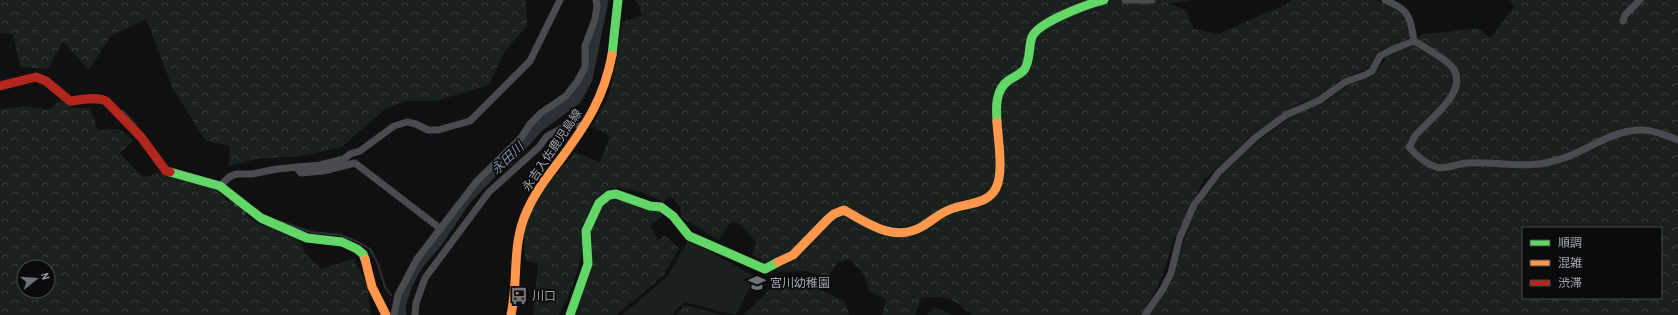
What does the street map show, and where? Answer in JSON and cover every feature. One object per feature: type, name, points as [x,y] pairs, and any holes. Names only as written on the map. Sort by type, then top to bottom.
[{"type":"street","points":[[220,186],[229,177],[236,174],[252,174],[277,168],[320,166],[344,159],[350,154],[360,151],[394,126],[407,122],[416,124],[428,130],[438,130],[470,121],[530,61],[560,0]]},
{"type":"street","points":[[394,315],[398,295],[417,259],[477,181],[521,138],[530,124],[541,113],[566,96],[577,82],[585,67],[585,46],[595,19],[597,6],[596,0]]},
{"type":"street","name":"永吉入佐鹿児島線","points":[[511,315],[514,304],[517,243],[527,210],[535,194],[583,127],[599,100],[607,75],[613,46],[618,0]]},
{"type":"street","points":[[570,315],[588,264],[586,231],[599,203],[609,196],[616,194],[650,206],[661,207],[673,216],[689,236],[765,269],[793,255],[828,219],[834,214],[844,210],[875,227],[889,232],[904,233],[921,228],[943,212],[953,208],[983,201],[991,195],[997,186],[1000,177],[996,108],[997,97],[1001,87],[1008,80],[1022,72],[1026,66],[1030,43],[1037,30],[1081,7],[1104,0]]},
{"type":"street","points":[[1125,0],[1152,0]]},
{"type":"street","points":[[1385,0],[1405,10],[1408,15],[1414,41],[1452,66],[1457,76],[1454,94],[1415,136],[1409,147],[1422,159],[1435,167],[1440,168],[1464,163],[1487,162],[1532,164],[1544,163],[1573,154],[1597,142],[1630,131],[1644,130],[1655,132],[1678,140]]},
{"type":"street","points":[[1623,21],[1626,15],[1640,0]]},
{"type":"street","points":[[1145,315],[1163,289],[1171,272],[1180,237],[1194,205],[1224,168],[1256,137],[1286,115],[1320,100],[1345,82],[1372,71],[1380,56],[1414,41]]},
{"type":"street","points":[[0,86],[6,86],[32,77],[40,77],[70,101],[102,99],[113,107],[141,137],[166,171],[220,186],[261,218],[313,240],[342,242],[357,249],[363,254],[372,288],[386,315]]},
{"type":"street","points":[[415,315],[416,303],[425,278],[489,192],[539,148],[547,136],[568,125],[576,124],[583,127]]},
{"type":"street","points":[[296,168],[301,173],[323,171],[355,163],[441,229]]},
{"type":"green space","points":[[0,0],[526,0],[527,26],[505,51],[489,85],[436,101],[406,101],[385,109],[342,147],[300,156],[257,159],[229,166],[230,146],[206,141],[173,89],[146,19],[111,36],[89,70],[63,41],[48,69],[20,67],[13,34],[0,33]]},
{"type":"green space","points":[[634,0],[1191,0],[1167,4],[1185,9],[1194,29],[1218,34],[1291,2],[1290,0],[1376,0],[1397,10],[1405,17],[1410,38],[1378,52],[1369,68],[1338,81],[1329,91],[1298,104],[1253,134],[1204,180],[1174,239],[1162,277],[1142,315],[973,315],[949,298],[930,297],[921,298],[915,315],[882,315],[886,299],[869,291],[864,275],[850,259],[837,263],[827,279],[806,271],[779,272],[752,255],[756,242],[740,224],[731,222],[719,240],[682,218],[680,207],[670,196],[663,202],[642,192],[619,188],[608,189],[593,201],[582,255],[571,291],[559,315],[533,315],[538,263],[525,261],[524,234],[528,219],[546,188],[575,152],[600,162],[610,136],[592,126],[608,97],[616,65],[622,23],[642,15],[638,3]]},
{"type":"green space","points":[[1510,0],[1678,0],[1678,315],[1149,315],[1167,289],[1193,216],[1204,197],[1224,173],[1257,142],[1288,119],[1328,100],[1347,85],[1369,78],[1378,70],[1388,55],[1415,45],[1421,34],[1478,28],[1491,38],[1514,7]]},
{"type":"green space","points":[[63,98],[74,108],[90,108],[98,130],[120,129],[133,141],[120,153],[143,177],[161,173],[217,188],[227,201],[260,225],[295,231],[305,253],[321,269],[353,259],[367,284],[371,315],[0,315],[0,109],[25,106],[49,110]]},
{"type":"green space","points":[[616,196],[660,210],[662,216],[650,226],[658,240],[665,236],[679,248],[664,275],[616,315],[571,315],[580,295],[583,282],[591,227],[596,215],[604,204]]},
{"type":"green space","points":[[230,198],[247,211],[241,220],[223,207]]},
{"type":"green space","points":[[688,240],[755,276],[736,315],[684,302],[671,315],[622,315],[668,276]]},
{"type":"green space","points":[[779,280],[818,289],[845,301],[849,315],[744,315]]},
{"type":"green space","points":[[685,305],[722,315],[676,315]]},
{"type":"green space","points":[[934,307],[952,315],[927,315]]},
{"type":"waterway","name":"永田川","points":[[401,315],[400,306],[407,284],[418,264],[437,242],[466,199],[496,168],[507,161],[539,126],[576,99],[587,79],[603,0]]},
{"type":"waterway","points":[[123,111],[136,125]]},
{"type":"waterway","points":[[279,221],[311,232],[340,235],[356,241],[370,249],[378,264],[385,287],[391,295]]},
{"type":"traffic: fast","points":[[612,55],[618,0]]},
{"type":"traffic: fast","points":[[997,122],[997,99],[1001,89],[1004,84],[1024,70],[1029,58],[1032,37],[1036,31],[1064,14],[1104,0]]},
{"type":"traffic: fast","points":[[170,172],[220,186],[261,218],[307,238],[342,242],[357,249],[363,254],[365,259]]},
{"type":"traffic: fast","points":[[570,315],[588,264],[586,231],[599,203],[609,195],[616,194],[650,206],[661,207],[673,216],[689,236],[765,269],[778,262]]},
{"type":"traffic: slow","points":[[511,315],[515,288],[517,249],[522,224],[527,211],[546,178],[586,123],[604,85],[612,55]]},
{"type":"traffic: slow","points":[[778,262],[793,255],[828,219],[834,214],[844,210],[882,230],[902,233],[913,231],[950,209],[978,202],[988,197],[996,188],[1000,173],[997,122]]},
{"type":"traffic: slow","points":[[365,259],[372,287],[386,315]]},
{"type":"traffic: jam","points":[[0,86],[36,77],[46,81],[70,101],[84,99],[106,101],[141,137],[166,171],[170,172]]},
{"type":"place","name":"宮川幼稚園","points":[[757,283]]},
{"type":"place","name":"川口","points":[[519,296]]}]
